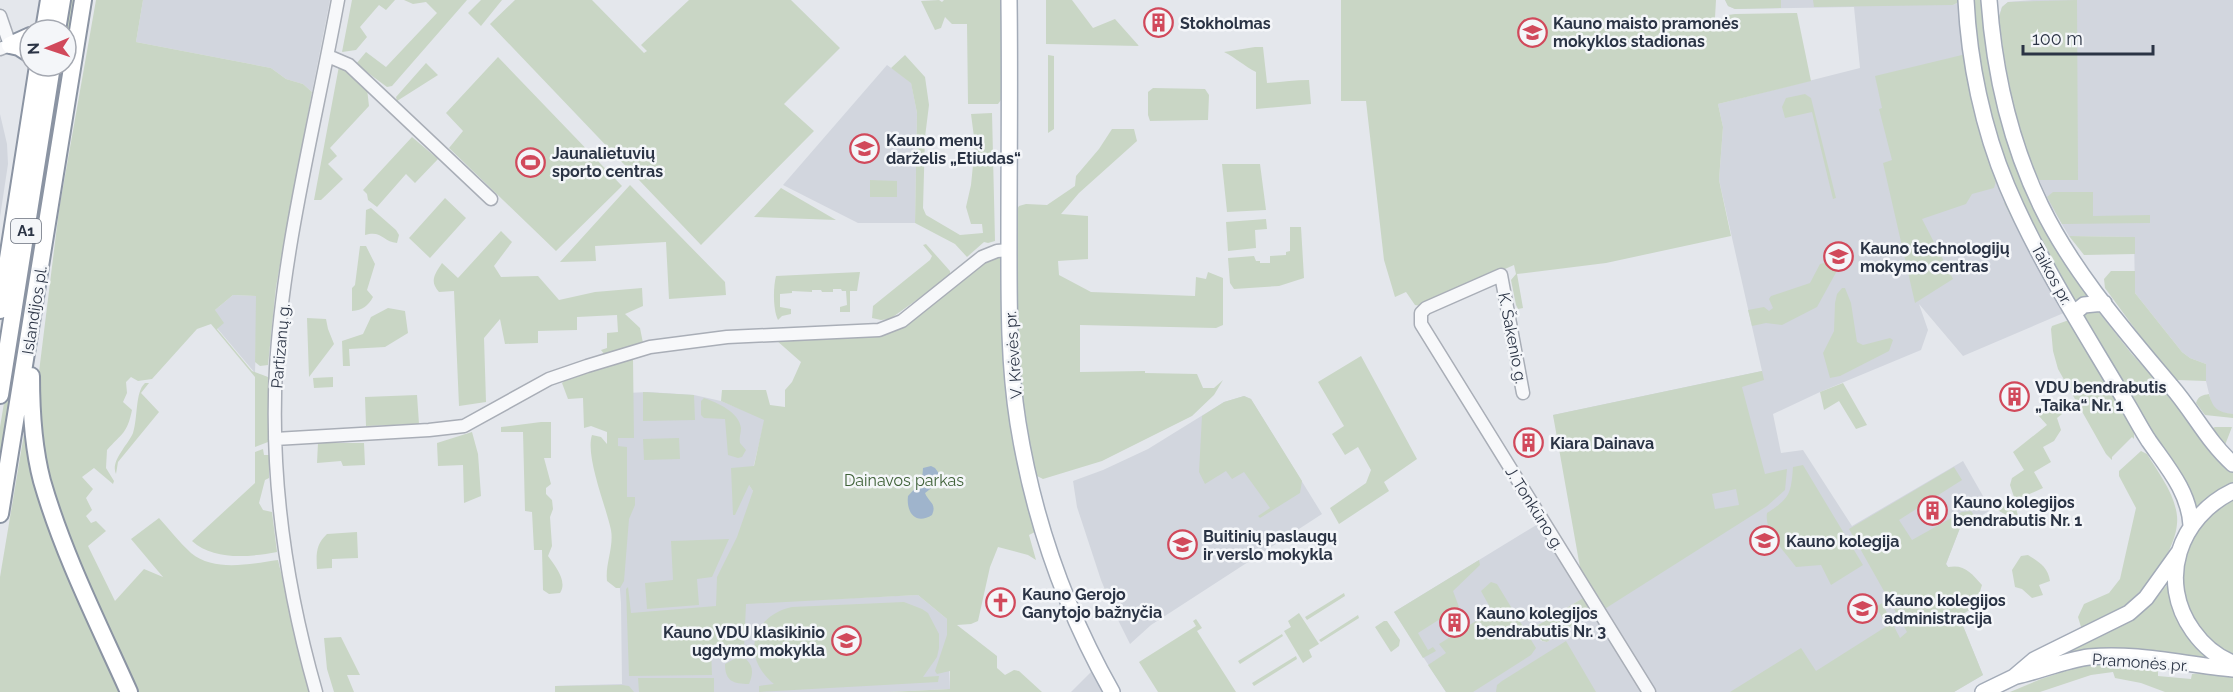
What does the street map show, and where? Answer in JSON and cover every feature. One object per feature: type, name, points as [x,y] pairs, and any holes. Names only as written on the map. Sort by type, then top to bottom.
[{"type":"highway","points":[[48,18],[49,0]]},
{"type":"highway","points":[[52,18],[62,0]]},
{"type":"highway","name":"Islandijos pl.","points":[[0,514],[83,0]]},
{"type":"highway","points":[[1,303],[37,78]]},
{"type":"highway","name":"Islandijos pl.","points":[[0,395],[37,78]]},
{"type":"highway","points":[[32,324],[31,405],[42,479],[64,545],[129,692]]},
{"type":"main road","name":"V. Krėvės pr.","points":[[1010,0],[1009,250],[1014,386],[1018,421],[1031,488],[1050,555],[1094,659],[1112,692]]},
{"type":"main road","name":"Taikos pr.","points":[[1966,0],[1976,78],[1984,116],[2007,187],[2074,313],[2148,439],[2183,492],[2188,504],[2191,525]]},
{"type":"main road","name":"Taikos pr.","points":[[1989,0],[1999,73],[2013,134],[2041,207],[2062,243],[2104,303],[2233,464]]},
{"type":"main road","points":[[2074,313],[2084,305],[2104,303]]},
{"type":"main road","points":[[2148,439],[2181,513],[2180,532],[2163,572]]},
{"type":"main road","points":[[2233,492],[2208,507],[2191,525],[2179,552],[2175,570],[2180,607],[2188,624],[2213,652],[2233,663]]},
{"type":"main road","name":"Pramonės pr.","points":[[2014,677],[2034,660],[2129,613],[2145,598],[2179,552]]},
{"type":"main road","name":"Pramonės pr.","points":[[1983,692],[2014,677],[2086,658],[2136,658],[2233,669]]},
{"type":"street","name":"Partizanų g.","points":[[316,692],[302,637],[281,529],[275,439],[276,371],[282,309],[300,198],[338,0]]},
{"type":"street","points":[[0,16],[5,47]]},
{"type":"street","points":[[328,56],[349,66],[491,199]]},
{"type":"street","points":[[275,439],[464,426],[549,379],[650,347],[719,338],[862,331],[890,327],[902,321],[982,257],[1009,250]]},
{"type":"street","name":"K. Šakenio g.","points":[[1421,324],[1421,313],[1426,308],[1501,275],[1523,393]]},
{"type":"street","name":"J. Tonkūno g.","points":[[1421,324],[1649,692]]},
{"type":"shaded area","points":[[143,0],[330,0],[312,92],[303,84],[286,79],[271,68],[136,42]]},
{"type":"shaded area","points":[[1725,0],[1946,0],[1946,5],[1953,5],[1961,1],[2066,312],[1963,356],[1919,304],[1928,330],[1921,350],[1773,414],[1781,453],[1803,450],[1852,526],[1963,461],[1991,510],[1960,528],[1946,564],[1975,607],[1959,616],[1983,675],[1954,692],[1446,692],[1394,612],[1538,524],[1583,598],[1533,628],[1541,641],[1547,642],[1601,607],[1553,415],[1762,371],[1719,180],[1723,127],[1718,104],[1860,68],[1854,7],[1735,9],[1728,6]]},
{"type":"shaded area","points":[[2233,0],[2233,414],[2221,413],[2212,406],[2206,381],[2206,364],[2182,352],[2135,293],[2134,237],[2069,236],[2050,204],[2028,155],[2013,99],[1999,17],[2002,7],[2008,2]]},
{"type":"shaded area","name":"Kauno menų darželis „Etiudas“","points":[[887,65],[911,82],[917,113],[915,223],[858,223],[783,185]]},
{"type":"shaded area","points":[[0,114],[7,144],[8,164],[0,217]]},
{"type":"shaded area","points":[[233,295],[257,296],[255,373],[217,328],[215,310]]},
{"type":"shaded area","points":[[648,392],[694,395],[721,401],[765,419],[749,485],[753,491],[746,603],[918,595],[947,619],[950,689],[888,692],[555,692],[555,686],[622,684],[621,603],[605,394]]},
{"type":"shaded area","name":"Buitinių paslaugų ir verslo mokykla","points":[[1244,396],[1251,399],[1322,514],[1151,625],[1130,644],[1101,580],[1077,507],[1073,481],[1148,449],[1224,402]]},
{"type":"shaded area","points":[[1092,671],[1104,692],[1071,692]]},
{"type":"green space","points":[[68,0],[78,0],[75,18],[65,18]]},
{"type":"green space","points":[[96,0],[143,0],[136,42],[271,68],[286,79],[303,84],[312,92],[276,287],[268,365],[260,366],[255,362],[256,296],[233,295],[215,310],[224,323],[217,329],[252,371],[268,377],[268,442],[255,447],[255,377],[211,324],[197,329],[152,379],[138,381],[131,377],[126,382],[127,393],[123,402],[132,410],[130,418],[123,433],[107,450],[106,468],[114,481],[113,484],[94,468],[82,477],[93,489],[86,498],[92,510],[86,516],[91,523],[96,521],[106,531],[88,546],[115,601],[144,569],[163,577],[131,539],[159,518],[191,553],[210,563],[233,565],[278,560],[309,692],[134,692],[69,545],[54,501],[39,438],[38,380],[59,210]]},
{"type":"green space","points":[[352,0],[395,0],[386,10],[379,5],[360,27],[367,37],[356,50],[342,52]]},
{"type":"green space","points":[[404,0],[467,0],[392,86],[387,87],[356,64],[366,52],[386,67],[437,13],[426,2],[413,4]]},
{"type":"green space","points":[[481,0],[502,0],[481,26],[468,13]]},
{"type":"green space","points":[[515,0],[592,0],[644,53],[647,51],[641,45],[689,0],[791,0],[840,48],[784,104],[814,131],[701,245],[490,24]]},
{"type":"green space","points":[[939,0],[942,2],[944,0],[1002,0],[1001,100],[998,104],[968,104],[967,24],[952,24],[945,17],[941,28],[935,30],[921,1]]},
{"type":"green space","points":[[1046,0],[1072,0],[1093,28],[1115,19],[1139,46],[1046,44]]},
{"type":"green space","points":[[1341,0],[1716,0],[1715,18],[1722,20],[1728,15],[1735,14],[1797,13],[1811,81],[1718,104],[1723,127],[1719,180],[1731,236],[1606,263],[1517,274],[1523,308],[1518,309],[1516,305],[1511,280],[1516,274],[1514,265],[1420,306],[1415,305],[1406,292],[1395,297],[1384,260],[1366,101],[1341,101]]},
{"type":"green space","points":[[1725,0],[1781,0],[1781,8],[1735,9],[1728,6]]},
{"type":"green space","points":[[1813,0],[1961,1],[1953,5],[1814,7]]},
{"type":"green space","points":[[1971,0],[1984,0],[2001,106],[2092,296],[2075,304],[2021,205],[1987,114]]},
{"type":"green space","points":[[2077,0],[2078,180],[2039,180],[2018,121],[1999,17],[2002,7],[2008,2]]},
{"type":"green space","points":[[1263,47],[1267,83],[1309,80],[1311,104],[1256,109],[1256,72],[1224,52]]},
{"type":"green space","points":[[905,55],[925,77],[929,105],[925,137],[923,208],[926,215],[960,235],[983,233],[982,224],[971,224],[966,207],[975,145],[971,114],[992,113],[995,241],[984,242],[967,257],[955,244],[915,223],[917,113],[911,83],[891,68]]},
{"type":"green space","points":[[1048,55],[1054,56],[1054,129],[1048,133]]},
{"type":"green space","points":[[1964,55],[1998,174],[1994,188],[1972,194],[1966,204],[1922,219],[1953,279],[1915,303],[1883,163],[1892,160],[1879,109],[1882,108],[1875,76]]},
{"type":"green space","name":"Jaunalietuvių sporto centras","points":[[498,57],[622,186],[556,251],[449,148],[463,131],[446,113]]},
{"type":"green space","points":[[426,63],[438,75],[397,101],[396,97]]},
{"type":"green space","points":[[339,66],[367,89],[369,106],[330,148],[337,156],[328,164],[343,179],[321,200],[314,200]]},
{"type":"green space","points":[[55,78],[65,78],[33,274],[27,275]]},
{"type":"green space","points":[[1153,88],[1205,89],[1209,95],[1208,120],[1150,121],[1148,92]]},
{"type":"green space","points":[[1805,94],[1811,98],[1836,198],[1833,199],[1812,112],[1785,118],[1782,107],[1786,98]]},
{"type":"green space","points":[[1112,129],[1134,129],[1137,141],[1079,193],[1061,214],[1088,216],[1088,259],[1058,261],[1059,275],[1091,292],[1195,296],[1196,277],[1206,279],[1208,272],[1223,278],[1223,325],[1216,328],[1080,325],[1080,372],[1145,371],[1145,373],[1197,374],[1203,388],[1214,388],[1223,380],[1214,395],[1192,416],[1102,461],[1043,479],[1035,475],[1019,373],[1016,329],[1016,211],[1019,206],[1026,204],[1047,205],[1075,186],[1076,176],[1099,149]]},
{"type":"green space","points":[[412,137],[438,159],[415,183],[406,174],[377,207],[368,200],[363,190]]},
{"type":"green space","points":[[1222,164],[1260,164],[1266,210],[1227,212]]},
{"type":"green space","points":[[870,180],[897,181],[897,197],[870,197]]},
{"type":"green space","points":[[630,185],[725,282],[726,295],[669,299],[666,242],[595,246],[596,261],[560,262]]},
{"type":"green space","points":[[781,188],[836,220],[754,217]]},
{"type":"green space","points":[[2053,192],[2093,192],[2093,216],[2150,215],[2150,223],[2062,224],[2047,197]]},
{"type":"green space","points":[[445,198],[466,218],[430,258],[409,238]]},
{"type":"green space","points":[[2007,201],[2033,255],[2031,256],[2004,203]]},
{"type":"green space","points":[[371,208],[396,230],[399,235],[397,243],[375,234],[365,235],[366,210]]},
{"type":"green space","points":[[1266,219],[1267,229],[1255,230],[1256,248],[1228,251],[1226,222]]},
{"type":"green space","points":[[1290,227],[1301,227],[1304,278],[1279,286],[1234,289],[1230,283],[1228,258],[1254,256],[1260,263],[1270,263],[1270,256],[1286,255],[1286,252],[1290,251]]},
{"type":"green space","points":[[501,231],[512,242],[494,266],[501,277],[538,276],[559,300],[595,292],[642,288],[643,306],[625,314],[640,328],[643,343],[605,355],[601,350],[607,348],[607,333],[618,332],[617,315],[577,317],[577,330],[538,331],[538,343],[505,344],[500,319],[484,338],[486,402],[459,406],[454,291],[439,292],[434,284],[434,277],[442,263],[458,278]]},
{"type":"green space","points":[[2069,236],[2135,237],[2135,254],[2084,255]]},
{"type":"green space","points":[[926,244],[950,271],[950,276],[890,319],[872,318],[873,306],[930,260],[932,256],[923,245]]},
{"type":"green space","points":[[360,246],[366,246],[375,264],[367,290],[373,297],[365,307],[352,311],[352,288],[355,285]]},
{"type":"green space","name":"Dainavos parkas","points":[[991,257],[1001,258],[1006,386],[1017,455],[1035,532],[1029,535],[1036,560],[1028,555],[998,547],[990,567],[978,621],[957,625],[997,656],[997,668],[1005,675],[1014,670],[1019,671],[1042,692],[888,692],[950,689],[950,671],[937,674],[935,671],[947,635],[947,619],[918,595],[746,604],[744,649],[711,650],[712,675],[629,676],[626,589],[628,587],[631,613],[716,606],[717,577],[737,537],[753,491],[749,485],[733,515],[731,468],[754,466],[764,420],[721,401],[722,390],[766,390],[770,405],[785,407],[785,390],[792,382],[801,362],[776,340],[868,337],[888,332]]},
{"type":"green space","points":[[1844,258],[1817,307],[1782,325],[1766,323],[1752,326],[1748,310],[1764,307],[1769,311],[1773,308],[1769,299],[1771,296],[1810,283],[1820,264]]},
{"type":"green space","points":[[2111,271],[2135,271],[2135,293],[2182,352],[2206,364],[2206,381],[2177,380],[2146,344],[2105,288],[2104,279]]},
{"type":"green space","points":[[860,272],[857,291],[850,291],[850,312],[840,312],[840,307],[847,305],[846,291],[841,289],[833,289],[833,292],[792,291],[792,293],[780,294],[780,307],[791,309],[791,314],[782,316],[778,320],[774,299],[776,276]]},
{"type":"green space","points":[[1845,288],[1851,303],[1857,342],[1863,345],[1890,338],[1893,340],[1889,351],[1840,376],[1830,378],[1823,353],[1834,331],[1835,303],[1837,294]]},
{"type":"green space","points":[[388,308],[405,311],[408,333],[385,347],[349,349],[350,366],[343,366],[342,341],[363,334],[371,317]]},
{"type":"green space","points":[[2097,310],[2210,448],[2233,470],[2233,487],[2197,512],[2084,318],[2085,312]]},
{"type":"green space","points":[[19,313],[27,313],[0,477],[0,427]]},
{"type":"green space","points":[[307,318],[326,319],[334,344],[309,377]]},
{"type":"green space","points":[[2069,320],[2134,430],[2134,439],[2132,437],[2112,457],[2112,460],[2106,454],[2058,369],[2053,351],[2051,329],[2052,326]]},
{"type":"green space","points":[[1361,356],[1417,459],[1384,482],[1389,491],[1339,524],[1330,508],[1366,483],[1371,470],[1358,447],[1345,455],[1332,434],[1344,426],[1318,382]]},
{"type":"green space","points":[[633,359],[634,438],[618,438],[618,446],[627,447],[627,497],[635,497],[635,505],[629,519],[624,581],[620,588],[616,588],[607,581],[611,530],[591,455],[592,435],[601,437],[607,444],[607,432],[591,426],[584,428],[583,398],[568,399],[562,383],[585,371]]},
{"type":"green space","points":[[1762,371],[1764,380],[1742,387],[1765,474],[1787,469],[1785,490],[1767,506],[1603,610],[1581,573],[1553,415]],"holes":[[[1736,489],[1739,505],[1715,509],[1712,494]]]},
{"type":"green space","points":[[333,377],[333,387],[314,388],[313,378]]},
{"type":"green space","points":[[145,383],[149,383],[141,393],[159,412],[118,462],[116,474],[115,464],[133,433],[138,399]]},
{"type":"green space","points":[[1843,383],[1867,425],[1856,429],[1839,401],[1824,410],[1820,392]]},
{"type":"green space","points":[[643,392],[694,395],[695,420],[643,421]]},
{"type":"green space","points":[[2209,394],[2217,409],[2233,414],[2233,418],[2205,415],[2196,403],[2199,397]]},
{"type":"green space","points":[[417,395],[419,424],[366,426],[365,397]]},
{"type":"green space","points":[[1244,396],[1251,399],[1302,481],[1300,493],[1260,518],[1258,516],[1270,508],[1244,472],[1232,479],[1226,471],[1205,484],[1199,472],[1202,416],[1224,402]]},
{"type":"green space","points":[[704,398],[721,405],[736,417],[741,428],[740,443],[746,450],[742,457],[728,455],[725,419],[704,418],[701,415],[701,401]]},
{"type":"green space","points":[[2047,403],[2057,407],[2062,414],[2057,418],[2061,430],[2054,441],[2043,447],[2051,462],[2034,472],[2043,488],[2014,501],[2017,521],[1992,507],[2014,497],[2010,485],[2012,478],[2024,470],[2013,452],[2047,425],[2038,415]]},
{"type":"green space","points":[[26,422],[121,692],[0,692],[0,577]]},
{"type":"green space","points":[[551,422],[551,458],[544,458],[551,484],[546,488],[546,494],[552,500],[553,509],[550,517],[552,546],[548,556],[562,579],[560,593],[549,594],[543,590],[542,550],[534,550],[532,512],[525,511],[523,432],[501,432],[501,427]]},
{"type":"green space","points":[[2215,427],[2232,427],[2225,445],[2213,430]]},
{"type":"green space","points":[[472,432],[478,454],[481,496],[464,503],[463,465],[438,466],[437,443]]},
{"type":"green space","points":[[679,438],[680,459],[644,460],[643,439]]},
{"type":"green space","points":[[318,443],[364,443],[365,465],[343,466],[341,461],[317,463]]},
{"type":"green space","points":[[263,449],[264,455],[269,455],[269,478],[265,480],[259,503],[263,510],[272,512],[277,552],[244,556],[221,555],[192,541],[255,483],[255,452]]},
{"type":"green space","points":[[2141,451],[2147,454],[2173,500],[2177,516],[2176,532],[2159,568],[2130,601],[2097,623],[2081,627],[2078,617],[2084,604],[2109,593],[2120,579],[2136,508],[2119,476],[2119,471]]},
{"type":"green space","points":[[1803,465],[1863,565],[1831,585],[1821,565],[1796,567],[1776,542],[1767,520],[1767,513],[1788,494],[1793,467]]},
{"type":"green space","points":[[1954,467],[1962,480],[1899,520],[1912,540],[1962,512],[1971,511],[1976,518],[1960,528],[1946,564],[1948,567],[1954,566],[1967,570],[1982,585],[1976,604],[1959,616],[1983,675],[1954,692],[1730,692],[1801,648],[1816,671],[1887,626],[1876,607],[1882,603],[1900,638],[1907,632],[1849,529]]},
{"type":"green space","points":[[2233,498],[2233,657],[2203,635],[2186,608],[2181,577],[2187,545],[2204,518]]},
{"type":"green space","points":[[357,532],[358,558],[332,559],[332,568],[317,569],[318,550],[327,534]]},
{"type":"green space","points":[[729,539],[712,577],[697,579],[699,605],[647,609],[645,583],[673,580],[671,541]]},
{"type":"green space","points":[[2028,555],[2045,568],[2050,581],[2039,585],[2043,595],[2032,598],[2022,589],[2015,587],[2012,570],[2021,556]]},
{"type":"green space","points":[[1479,560],[1480,565],[1453,591],[1459,607],[1418,633],[1428,650],[1433,647],[1436,651],[1423,658],[1394,612]]},
{"type":"green space","points":[[2171,580],[2220,662],[2045,662],[2139,613],[2154,601]]},
{"type":"green space","points":[[1491,582],[1497,584],[1536,648],[1531,655],[1473,692],[1446,692],[1428,665],[1446,653],[1439,644],[1492,611],[1481,591]]},
{"type":"green space","points":[[1344,593],[1345,596],[1307,620],[1305,617]]},
{"type":"green space","points":[[1583,598],[1592,612],[1547,642],[1542,641],[1533,628]]},
{"type":"green space","points":[[904,602],[928,613],[939,634],[937,657],[923,677],[939,676],[938,682],[759,692],[759,686],[774,684],[757,662],[754,651],[755,639],[767,619],[778,612],[792,607]]},
{"type":"green space","points":[[1299,613],[1319,644],[1309,650],[1312,657],[1303,663],[1284,631],[1291,627],[1288,621]]},
{"type":"green space","points":[[1358,615],[1359,618],[1321,642],[1319,640]]},
{"type":"green space","points":[[1196,619],[1202,628],[1197,631],[1236,692],[1158,692],[1139,662],[1196,626],[1193,621]]},
{"type":"green space","points":[[1387,621],[1400,640],[1399,646],[1391,652],[1375,627]]},
{"type":"green space","points":[[1282,634],[1283,636],[1240,664],[1238,661]]},
{"type":"green space","points":[[341,637],[360,675],[347,675],[354,692],[334,692],[327,669],[324,638]]},
{"type":"green space","points":[[1566,641],[1596,692],[1496,692],[1497,685],[1502,681]]},
{"type":"green space","points":[[1296,656],[1297,659],[1254,686],[1252,683]]},
{"type":"green space","points":[[736,658],[746,659],[752,668],[749,684],[734,682],[726,674],[725,664]]},
{"type":"green space","points":[[2126,663],[2158,670],[2158,676],[2191,679],[2192,674],[2218,672],[2233,674],[2233,692],[2165,692],[2141,683],[2115,678],[2113,672],[2091,675],[2040,692],[2010,692],[2087,664]]},
{"type":"green space","points":[[638,678],[714,678],[714,692],[639,692]]},
{"type":"green space","points":[[555,686],[629,686],[634,692],[555,692]]},
{"type":"water","points":[[931,466],[940,475],[938,483],[925,493],[933,505],[932,515],[921,519],[910,512],[908,496],[922,481],[923,468]]},
{"type":"place","name":"Stokholmas","points":[[1159,23]]},
{"type":"place","name":"Kauno maisto pramonės mokyklos stadionas","points":[[1532,32]]},
{"type":"place","name":"Kauno menų darželis „Etiudas“","points":[[865,149]]},
{"type":"place","name":"Jaunalietuvių sporto centras","points":[[531,162]]},
{"type":"place","name":"Kauno technologijų mokymo centras","points":[[1839,257]]},
{"type":"place","name":"VDU bendrabutis „Taika“ Nr. 1","points":[[2014,396]]},
{"type":"place","name":"Kiara Dainava","points":[[1529,443]]},
{"type":"place","name":"Kauno kolegijos bendrabutis Nr. 1","points":[[1932,511]]},
{"type":"place","name":"Kauno kolegija","points":[[1765,541]]},
{"type":"place","name":"Buitinių paslaugų ir verslo mokykla","points":[[1182,545]]},
{"type":"place","name":"Kauno Gerojo Ganytojo bažnyčia","points":[[1001,603]]},
{"type":"place","name":"Kauno kolegijos administracija","points":[[1863,609]]},
{"type":"place","name":"Kauno kolegijos bendrabutis Nr. 3","points":[[1455,622]]},
{"type":"place","name":"Kauno VDU klasikinio ugdymo mokykla","points":[[846,641]]}]
